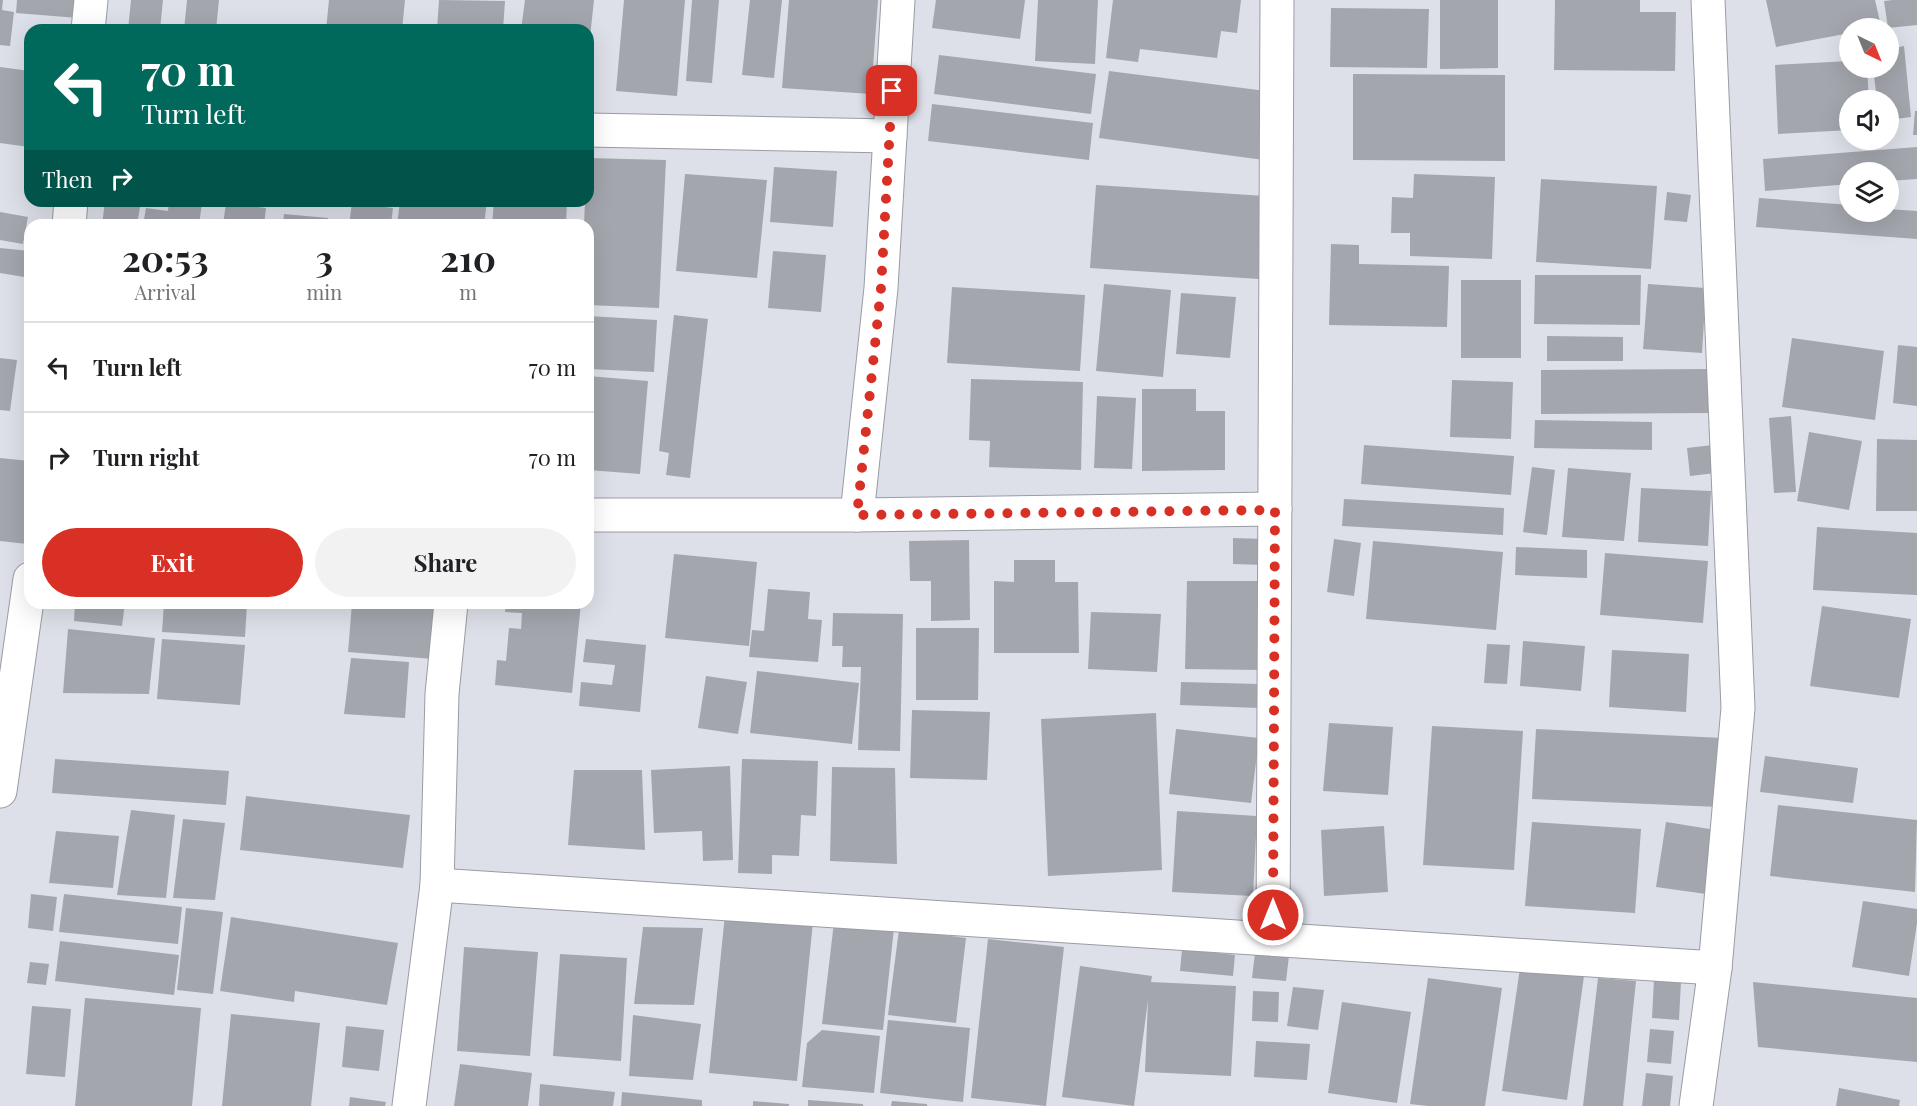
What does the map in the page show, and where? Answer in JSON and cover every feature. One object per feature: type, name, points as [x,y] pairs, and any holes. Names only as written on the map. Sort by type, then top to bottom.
[{"type":"street","points":[[89,24],[91,0]]},
{"type":"street","points":[[857,515],[881,288],[897,0]]},
{"type":"street","points":[[1273,939],[1277,0]]},
{"type":"street","points":[[1696,1106],[1716,968],[1738,708],[1708,0]]},
{"type":"street","points":[[594,130],[890,136]]},
{"type":"street","points":[[594,515],[857,515],[1275,510]]},
{"type":"street","points":[[1,775],[26,609]]},
{"type":"street","points":[[409,1106],[437,885],[442,694],[450,609]]},
{"type":"street","points":[[437,885],[1716,968]]},
{"type":"building","points":[[0,0],[3,0],[2,10],[14,12],[10,46],[0,45]]},
{"type":"building","points":[[17,0],[79,0],[78,18],[16,13]]},
{"type":"building","points":[[131,0],[163,0],[161,24],[129,24]]},
{"type":"building","points":[[187,0],[219,0],[217,24],[185,24]]},
{"type":"building","points":[[329,0],[405,0],[403,24],[327,24]]},
{"type":"building","points":[[439,0],[505,1],[503,24],[437,24]]},
{"type":"building","points":[[525,0],[594,0],[591,24],[522,24]]},
{"type":"building","points":[[624,0],[685,0],[677,96],[616,91]]},
{"type":"building","points":[[692,0],[719,0],[712,83],[686,81]]},
{"type":"building","points":[[750,0],[782,0],[774,78],[742,75]]},
{"type":"building","points":[[789,0],[878,0],[871,94],[782,88]]},
{"type":"building","points":[[936,0],[1025,0],[1020,39],[932,28]]},
{"type":"building","points":[[1038,0],[1098,0],[1095,64],[1035,61]]},
{"type":"building","points":[[1113,0],[1241,0],[1237,33],[1221,31],[1217,58],[1140,49],[1138,62],[1106,58]]},
{"type":"building","points":[[1440,0],[1498,0],[1498,68],[1440,69]]},
{"type":"building","points":[[1555,0],[1640,0],[1640,12],[1676,12],[1675,71],[1554,70]]},
{"type":"building","points":[[1766,0],[1875,0],[1879,18],[1839,18],[1839,35],[1776,47]]},
{"type":"building","points":[[1917,0],[1917,25],[1899,27],[1899,18],[1887,18],[1884,1]]},
{"type":"building","points":[[1331,8],[1429,9],[1427,68],[1330,67]]},
{"type":"building","points":[[1904,46],[1911,117],[1899,119],[1899,90],[1876,90],[1874,78],[1899,78],[1899,47]]},
{"type":"building","points":[[939,55],[1096,74],[1091,114],[934,94]]},
{"type":"building","points":[[1839,62],[1839,78],[1868,78],[1868,90],[1839,90],[1839,131],[1778,134],[1775,65]]},
{"type":"building","points":[[0,67],[24,70],[24,146],[0,143]]},
{"type":"building","points":[[1109,71],[1273,92],[1264,160],[1099,138]]},
{"type":"building","points":[[1353,74],[1505,75],[1505,161],[1353,160]]},
{"type":"building","points":[[932,104],[1093,123],[1089,160],[928,141]]},
{"type":"building","points":[[1915,111],[1917,111],[1917,135],[1913,135]]},
{"type":"building","points":[[1917,147],[1917,179],[1899,180],[1899,162],[1839,162],[1839,185],[1765,191],[1763,159]]},
{"type":"building","points":[[594,158],[666,160],[659,308],[594,305],[594,219],[584,219],[585,207],[594,207]]},
{"type":"building","points":[[774,167],[837,171],[833,227],[770,222]]},
{"type":"building","points":[[685,174],[767,180],[757,278],[676,271]]},
{"type":"building","points":[[1414,174],[1495,177],[1492,259],[1410,256],[1410,233],[1391,233],[1392,197],[1413,198]]},
{"type":"building","points":[[1541,179],[1657,186],[1651,269],[1536,262]]},
{"type":"building","points":[[1096,185],[1265,196],[1259,279],[1090,268]]},
{"type":"building","points":[[1667,192],[1691,195],[1687,222],[1664,220]]},
{"type":"building","points":[[1759,198],[1839,204],[1839,222],[1899,222],[1899,210],[1917,211],[1917,239],[1756,227]]},
{"type":"building","points":[[104,207],[140,207],[138,219],[103,219]]},
{"type":"building","points":[[168,207],[201,207],[200,219],[144,219],[146,208],[168,211]]},
{"type":"building","points":[[225,207],[266,208],[265,219],[224,219]]},
{"type":"building","points":[[351,207],[393,208],[392,219],[350,219]]},
{"type":"building","points":[[399,207],[486,207],[485,219],[398,219]]},
{"type":"building","points":[[494,207],[567,207],[566,219],[492,219]]},
{"type":"building","points":[[0,212],[28,217],[24,219],[23,244],[0,240]]},
{"type":"building","points":[[284,214],[328,218],[328,219],[284,219]]},
{"type":"building","points":[[1331,244],[1359,245],[1359,264],[1449,266],[1447,327],[1329,325]]},
{"type":"building","points":[[0,248],[24,250],[24,277],[0,273]]},
{"type":"building","points":[[773,251],[826,255],[821,312],[768,308]]},
{"type":"building","points":[[1535,275],[1641,275],[1640,325],[1534,324]]},
{"type":"building","points":[[1461,280],[1521,280],[1521,358],[1461,358]]},
{"type":"building","points":[[1104,284],[1171,290],[1163,377],[1096,371]]},
{"type":"building","points":[[1648,284],[1706,288],[1702,353],[1643,349]]},
{"type":"building","points":[[952,287],[1085,295],[1080,371],[947,363]]},
{"type":"building","points":[[1181,293],[1236,297],[1230,358],[1176,354]]},
{"type":"building","points":[[674,315],[708,319],[690,478],[666,475],[669,453],[659,451]]},
{"type":"building","points":[[594,316],[657,320],[654,372],[594,369]]},
{"type":"building","points":[[1547,336],[1623,337],[1623,361],[1547,361]]},
{"type":"building","points":[[1792,338],[1884,351],[1875,420],[1782,407]]},
{"type":"building","points":[[1898,345],[1917,347],[1917,406],[1893,403]]},
{"type":"building","points":[[0,358],[17,360],[10,411],[0,410]]},
{"type":"building","points":[[1711,369],[1710,413],[1541,414],[1541,370]]},
{"type":"building","points":[[594,376],[648,381],[640,474],[594,470]]},
{"type":"building","points":[[971,379],[1083,382],[1081,470],[989,467],[990,441],[969,440]]},
{"type":"building","points":[[1452,380],[1513,382],[1511,439],[1450,437]]},
{"type":"building","points":[[1142,389],[1196,389],[1196,411],[1225,411],[1225,470],[1142,471]]},
{"type":"building","points":[[1097,396],[1136,398],[1132,469],[1094,468]]},
{"type":"building","points":[[1791,416],[1796,492],[1774,493],[1769,418]]},
{"type":"building","points":[[1535,420],[1652,422],[1652,450],[1534,448]]},
{"type":"building","points":[[1809,432],[1862,441],[1849,510],[1797,501]]},
{"type":"building","points":[[1877,439],[1917,440],[1917,511],[1876,511]]},
{"type":"building","points":[[1721,444],[1724,472],[1690,476],[1687,448]]},
{"type":"building","points":[[1364,445],[1514,456],[1511,495],[1361,484]]},
{"type":"building","points":[[0,458],[24,460],[24,544],[0,541]]},
{"type":"building","points":[[1532,467],[1555,470],[1547,535],[1523,532]]},
{"type":"building","points":[[1568,468],[1631,473],[1624,541],[1562,537]]},
{"type":"building","points":[[1641,488],[1711,491],[1708,546],[1638,542]]},
{"type":"building","points":[[1344,499],[1504,508],[1503,535],[1342,526]]},
{"type":"building","points":[[1817,527],[1917,533],[1917,595],[1813,590]]},
{"type":"building","points":[[1233,538],[1264,539],[1264,565],[1233,564]]},
{"type":"building","points":[[1334,539],[1361,543],[1354,596],[1327,592]]},
{"type":"building","points":[[969,540],[970,620],[931,621],[931,581],[910,581],[909,541]]},
{"type":"building","points":[[1373,541],[1503,552],[1496,630],[1366,619]]},
{"type":"building","points":[[1516,547],[1587,550],[1587,578],[1515,575]]},
{"type":"building","points":[[1605,553],[1708,561],[1703,623],[1600,615]]},
{"type":"building","points":[[674,554],[757,562],[749,646],[665,638]]},
{"type":"building","points":[[1014,560],[1055,560],[1055,582],[1078,582],[1079,653],[994,653],[994,581],[1014,582]]},
{"type":"building","points":[[1187,581],[1262,581],[1261,670],[1185,669]]},
{"type":"building","points":[[768,589],[810,592],[808,619],[822,620],[818,662],[749,657],[752,630],[764,631]]},
{"type":"building","points":[[1822,606],[1911,619],[1899,698],[1810,686]]},
{"type":"building","points":[[75,609],[124,609],[122,626],[74,621]]},
{"type":"building","points":[[164,609],[247,609],[245,637],[162,632]]},
{"type":"building","points":[[352,609],[436,609],[432,659],[348,652]]},
{"type":"building","points":[[505,609],[580,609],[572,693],[495,685],[497,660],[506,661],[509,628],[521,629],[522,613],[505,612]]},
{"type":"building","points":[[1091,612],[1161,614],[1157,672],[1088,669]]},
{"type":"building","points":[[833,613],[903,614],[900,751],[858,750],[861,667],[842,667],[843,646],[832,646]]},
{"type":"building","points":[[916,628],[979,628],[978,700],[916,700]]},
{"type":"building","points":[[68,629],[155,638],[149,694],[63,693]]},
{"type":"building","points":[[162,639],[245,645],[240,705],[157,699]]},
{"type":"building","points":[[586,639],[646,645],[640,712],[579,706],[581,682],[612,685],[615,665],[583,662]]},
{"type":"building","points":[[1523,641],[1585,646],[1581,691],[1520,686]]},
{"type":"building","points":[[1487,644],[1510,645],[1507,684],[1484,683]]},
{"type":"building","points":[[1612,650],[1689,654],[1686,712],[1609,707]]},
{"type":"building","points":[[351,658],[409,662],[405,718],[344,714]]},
{"type":"building","points":[[757,671],[859,683],[852,744],[750,733]]},
{"type":"building","points":[[706,676],[747,682],[738,734],[698,728]]},
{"type":"building","points":[[1181,682],[1260,684],[1259,708],[1180,705]]},
{"type":"building","points":[[912,710],[990,712],[987,780],[910,778]]},
{"type":"building","points":[[1156,713],[1162,870],[1048,876],[1041,719]]},
{"type":"building","points":[[1329,723],[1393,727],[1388,795],[1323,791]]},
{"type":"building","points":[[1432,726],[1523,731],[1514,870],[1423,865]]},
{"type":"building","points":[[1176,729],[1259,738],[1251,803],[1169,794]]},
{"type":"building","points":[[1536,729],[1723,738],[1719,807],[1532,799]]},
{"type":"building","points":[[1765,756],[1858,768],[1853,803],[1760,792]]},
{"type":"building","points":[[55,759],[229,771],[226,805],[52,793]]},
{"type":"building","points":[[742,759],[818,761],[816,816],[801,815],[799,856],[772,855],[772,874],[738,873]]},
{"type":"building","points":[[730,766],[733,860],[703,861],[702,831],[654,833],[651,770]]},
{"type":"building","points":[[832,767],[895,768],[897,864],[830,861]]},
{"type":"building","points":[[574,770],[642,770],[645,850],[568,845]]},
{"type":"building","points":[[246,796],[410,815],[403,868],[240,850]]},
{"type":"building","points":[[1778,805],[1917,820],[1915,892],[1770,876]]},
{"type":"building","points":[[131,810],[175,815],[166,898],[117,895]]},
{"type":"building","points":[[1177,811],[1257,816],[1253,896],[1172,892]]},
{"type":"building","points":[[183,819],[225,823],[215,900],[173,898]]},
{"type":"building","points":[[1532,822],[1641,829],[1635,913],[1525,906]]},
{"type":"building","points":[[1666,822],[1716,830],[1706,894],[1656,887]]},
{"type":"building","points":[[1384,826],[1388,892],[1324,896],[1321,830]]},
{"type":"building","points":[[56,831],[119,836],[113,888],[49,883]]},
{"type":"building","points":[[31,894],[57,897],[53,931],[28,928]]},
{"type":"building","points":[[64,894],[182,907],[178,944],[59,932]]},
{"type":"building","points":[[1863,901],[1917,909],[1909,976],[1852,967]]},
{"type":"building","points":[[186,908],[223,912],[213,994],[177,990]]},
{"type":"building","points":[[725,914],[813,922],[797,1081],[709,1073]]},
{"type":"building","points":[[231,917],[398,943],[387,1005],[295,991],[294,1002],[220,991]]},
{"type":"building","points":[[834,922],[894,928],[883,1030],[822,1024]]},
{"type":"building","points":[[643,927],[703,928],[694,1005],[634,1004]]},
{"type":"building","points":[[899,929],[966,938],[956,1023],[888,1015]]},
{"type":"building","points":[[988,939],[1064,947],[1046,1106],[971,1098]]},
{"type":"building","points":[[60,941],[179,955],[174,995],[55,981]]},
{"type":"building","points":[[464,947],[538,952],[530,1056],[457,1051]]},
{"type":"building","points":[[1182,949],[1235,955],[1233,976],[1180,971]]},
{"type":"building","points":[[1255,953],[1289,956],[1286,981],[1252,978]]},
{"type":"building","points":[[560,954],[627,958],[621,1061],[553,1056]]},
{"type":"building","points":[[30,962],[49,964],[46,985],[27,983]]},
{"type":"building","points":[[1080,966],[1152,976],[1151,982],[1236,986],[1231,1076],[1145,1072],[1148,1000],[1134,1106],[1062,1097]]},
{"type":"building","points":[[1520,968],[1584,976],[1567,1100],[1502,1091]]},
{"type":"building","points":[[1428,978],[1502,988],[1485,1106],[1410,1104]]},
{"type":"building","points":[[1598,978],[1636,981],[1623,1106],[1583,1106]]},
{"type":"building","points":[[1654,979],[1681,981],[1679,1020],[1652,1018]]},
{"type":"building","points":[[1753,982],[1917,998],[1917,1062],[1758,1047]]},
{"type":"building","points":[[1293,987],[1324,990],[1318,1030],[1287,1026]]},
{"type":"building","points":[[1253,991],[1279,992],[1278,1022],[1252,1021]]},
{"type":"building","points":[[85,998],[201,1008],[192,1106],[75,1106]]},
{"type":"building","points":[[1342,1002],[1411,1012],[1397,1103],[1328,1093]]},
{"type":"building","points":[[32,1006],[71,1009],[65,1077],[26,1074]]},
{"type":"building","points":[[231,1014],[320,1023],[311,1106],[222,1106]]},
{"type":"building","points":[[633,1015],[701,1024],[693,1080],[629,1076]]},
{"type":"building","points":[[888,1020],[970,1028],[963,1102],[880,1093]]},
{"type":"building","points":[[346,1026],[384,1030],[379,1071],[342,1067]]},
{"type":"building","points":[[1650,1029],[1674,1031],[1671,1064],[1647,1062]]},
{"type":"building","points":[[822,1030],[880,1036],[874,1093],[802,1087],[807,1043]]},
{"type":"building","points":[[1256,1041],[1310,1044],[1307,1080],[1254,1077]]},
{"type":"building","points":[[460,1064],[532,1073],[528,1106],[454,1106]]},
{"type":"building","points":[[1646,1073],[1673,1076],[1670,1106],[1642,1106]]},
{"type":"building","points":[[540,1084],[615,1092],[613,1106],[539,1106]]},
{"type":"building","points":[[1839,1088],[1900,1100],[1899,1106],[1836,1106]]},
{"type":"building","points":[[622,1092],[702,1100],[702,1106],[621,1106]]},
{"type":"building","points":[[350,1097],[386,1102],[385,1106],[349,1106]]},
{"type":"building","points":[[808,1100],[863,1104],[863,1106],[808,1106]]},
{"type":"building","points":[[753,1101],[789,1104],[789,1106],[753,1106]]},
{"type":"building","points":[[892,1101],[927,1104],[927,1106],[891,1106]]},
{"type":"route","points":[[892,91],[881,288],[857,515],[1275,510],[1273,915]]}]
